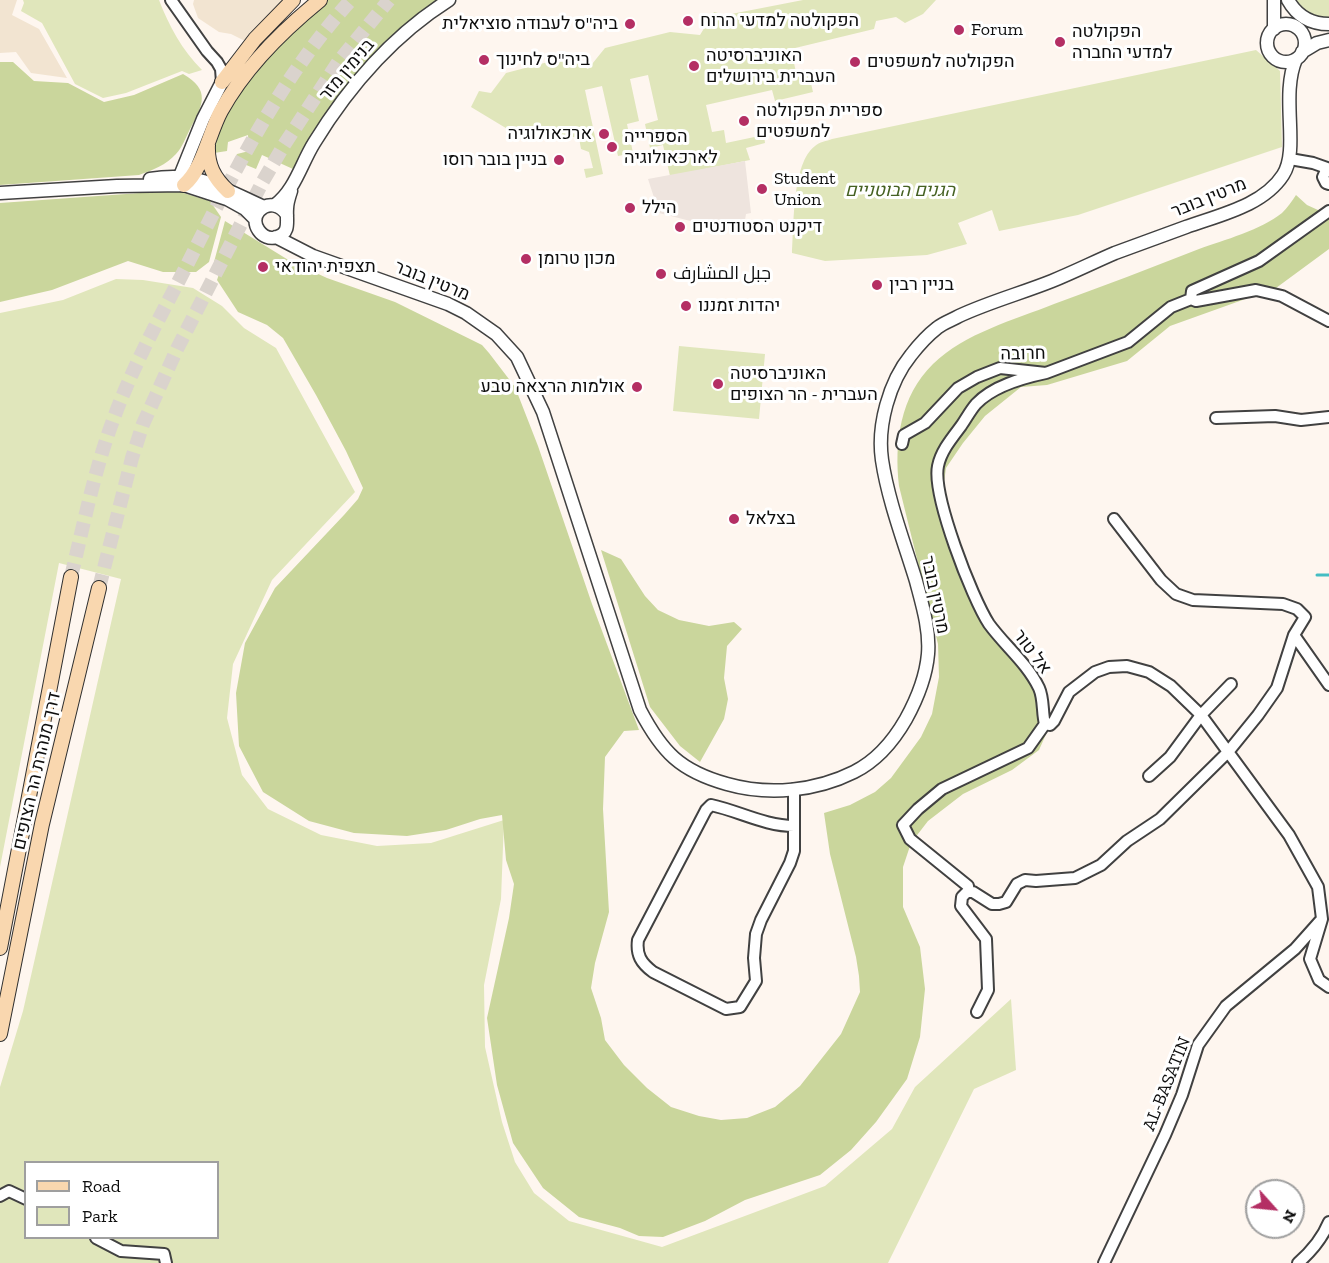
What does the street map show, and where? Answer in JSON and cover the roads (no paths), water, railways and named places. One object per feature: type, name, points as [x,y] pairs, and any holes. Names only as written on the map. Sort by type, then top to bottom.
[{"type":"main road","points":[[222,81],[248,47],[293,0]]},
{"type":"main road","points":[[186,179],[233,90],[275,40],[320,0]]},
{"type":"main road","points":[[208,138],[211,168],[216,178],[228,191]]},
{"type":"main road","name":"דרך מנהרת הר הצופים","points":[[0,948],[71,578]]},
{"type":"main road","name":"דרך מנהרת הר הצופים","points":[[0,1034],[42,824],[99,588]]},
{"type":"street","points":[[158,177],[177,164],[190,149],[222,81],[221,69],[171,0]]},
{"type":"street","name":"בנימין מזר","points":[[269,206],[285,195],[313,145],[350,89],[365,71],[406,31],[449,0]]},
{"type":"street","points":[[1274,0],[1274,29]]},
{"type":"street","points":[[1282,0],[1293,26],[1303,35],[1304,47],[1290,75],[1288,98]]},
{"type":"street","points":[[1288,0],[1304,18],[1329,25]]},
{"type":"street","points":[[1329,25],[1308,29],[1285,24],[1274,29],[1267,39],[1272,56],[1281,62],[1285,73],[1290,159],[1327,168],[1323,177],[1329,184]]},
{"type":"street","points":[[1281,62],[1299,56],[1317,43],[1329,39]]},
{"type":"street","points":[[207,51],[227,60],[248,47]]},
{"type":"street","points":[[186,179],[190,149]]},
{"type":"street","name":"מרטין בובר","points":[[276,237],[301,251],[448,304],[483,324],[509,348],[524,369],[543,412],[640,710],[654,736],[678,762],[715,781],[759,789],[794,789],[830,783],[872,760],[902,727],[915,702],[923,677],[928,654],[924,609],[882,458],[884,419],[892,388],[899,372],[911,355],[937,327],[973,310],[1253,202],[1280,179],[1290,159]]},
{"type":"street","points":[[0,193],[117,186],[186,179],[245,210],[255,219],[257,230],[265,237],[276,237],[285,231],[287,220],[284,210],[186,179],[158,177],[117,186]]},
{"type":"street","name":"בנימין מזר","points":[[287,220],[288,199],[294,181]]},
{"type":"street","points":[[255,219],[260,210],[269,206]]},
{"type":"street","points":[[1329,211],[1259,261],[1192,291],[1191,299],[1196,301],[1257,290],[1281,296],[1329,321]]},
{"type":"street","name":"מרטין בובר","points":[[287,220],[303,245],[328,260]]},
{"type":"street","name":"חרובה","points":[[902,444],[904,435],[925,423],[958,388],[977,377],[1000,368],[1046,373],[1128,342],[1171,307],[1191,299]]},
{"type":"street","name":"אל טור","points":[[1045,724],[1040,691],[1036,683],[1028,669],[990,626],[977,603],[946,519],[937,484],[938,465],[946,448],[977,403],[1024,377],[1046,373]]},
{"type":"street","points":[[1216,418],[1275,416],[1301,420],[1329,417]]},
{"type":"street","points":[[977,1012],[988,990],[986,939],[961,906],[962,897],[973,892],[992,904],[999,904],[1006,902],[1017,884],[1024,880],[1075,878],[1101,865],[1127,841],[1160,819],[1228,752],[1277,688],[1294,635],[1305,617],[1297,609],[1283,604],[1193,600],[1176,594],[1161,580],[1114,519]]},
{"type":"street","points":[[1294,635],[1329,685]]},
{"type":"street","points":[[969,892],[968,885],[910,839],[903,825],[942,789],[1028,748],[1045,724],[1050,725],[1054,721],[1070,692],[1095,672],[1108,667],[1126,666],[1149,672],[1171,686],[1201,715],[1289,835],[1318,887],[1325,920],[1310,959],[1319,980],[1329,987]]},
{"type":"street","points":[[1149,776],[1170,757],[1201,715],[1231,684]]},
{"type":"street","points":[[794,789],[794,826],[794,850],[756,934],[754,958],[756,981],[740,1007],[726,1009],[645,966],[639,959],[638,940],[706,810],[711,805],[730,809],[772,825],[794,826]]},
{"type":"street","name":"AL-BASATIN","points":[[1104,1263],[1166,1135],[1198,1045],[1226,1006],[1295,949],[1325,920]]},
{"type":"street","points":[[0,1196],[9,1191],[24,1198]]},
{"type":"street","points":[[1298,1263],[1323,1237],[1329,1221]]},
{"type":"street","points":[[103,1239],[121,1251],[164,1254],[166,1263]]},
{"type":"waterway","points":[[1317,575],[1329,575]]},
{"type":"tunnel","points":[[71,577],[102,455],[122,396],[139,358],[240,162],[280,94],[325,30],[351,0]]},
{"type":"tunnel","points":[[99,588],[132,458],[143,424],[177,349],[263,181],[284,145],[339,61],[389,0]]},
{"type":"place","name":"הפקולטה למדעי הרוח","points":[[688,21]]},
{"type":"place","name":"ביה\"ס לעבודה סוציאלית","points":[[630,24]]},
{"type":"place","name":"Forum","points":[[959,30]]},
{"type":"place","name":"הפקולטה למדעי החברה","points":[[1060,42]]},
{"type":"place","name":"ביה\"ס לחינוך","points":[[484,60]]},
{"type":"place","name":"הפקולטה למשפטים","points":[[855,62]]},
{"type":"place","name":"האוניברסיטה העברית בירושלים","points":[[694,66]]},
{"type":"place","name":"ספריית הפקולטה למשפטים","points":[[744,121]]},
{"type":"place","name":"ארכאולוגיה","points":[[604,134]]},
{"type":"place","name":"הספרייה לארכאולוגיה","points":[[612,147]]},
{"type":"place","name":"בניין בובר רוסו","points":[[559,160]]},
{"type":"place","name":"Student Union","points":[[762,189]]},
{"type":"place","name":"הילל","points":[[630,208]]},
{"type":"place","name":"דיקנט הסטודנטים","points":[[680,227]]},
{"type":"place","name":"מכון טרומן","points":[[526,259]]},
{"type":"place","name":"תצפית יהודאי","points":[[263,267]]},
{"type":"place","name":"جبل المشارف","points":[[661,274]]},
{"type":"place","name":"בניין רבין","points":[[877,285]]},
{"type":"place","name":"יהדות זמננו","points":[[686,306]]},
{"type":"place","name":"האוניברסיטה העברית - הר הצופים","points":[[718,384]]},
{"type":"place","name":"אולמות הרצאה טבע","points":[[637,387]]},
{"type":"place","name":"בצלאל","points":[[734,519]]},
{"type":"park label","name":"הגנים הבוטניים","points":[[900,191]]}]
